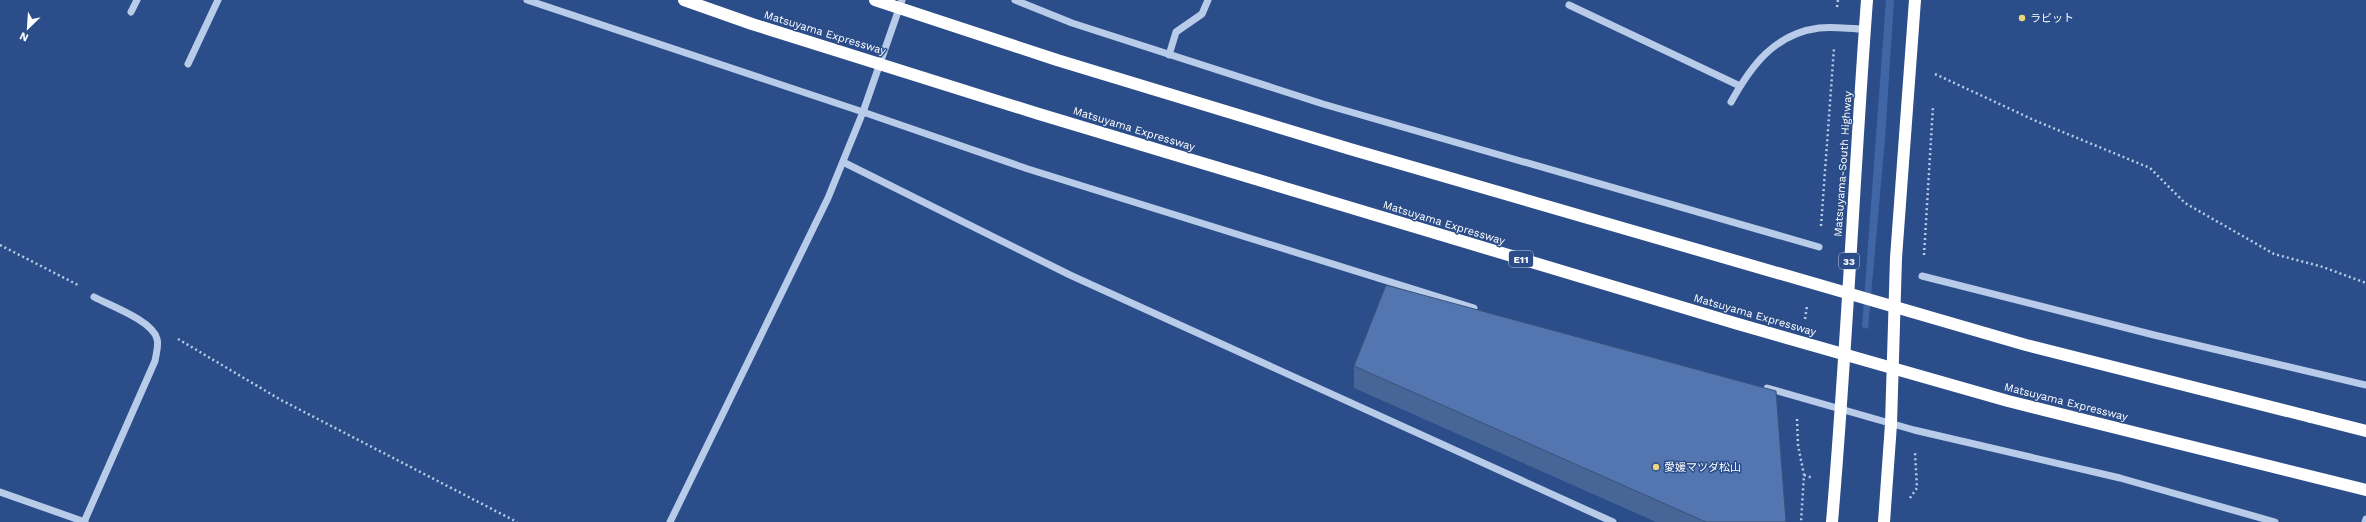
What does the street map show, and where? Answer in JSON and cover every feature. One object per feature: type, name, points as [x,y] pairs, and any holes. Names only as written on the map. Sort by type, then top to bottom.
[{"type":"highway","name":"Matsuyama Expressway","points":[[684,0],[752,24],[1039,114],[1745,326],[2008,401],[2366,490]]},
{"type":"highway","points":[[875,0],[1057,60],[1388,160],[2026,345],[2366,431]]},
{"type":"highway","name":"Matsuyama-South Highway","points":[[1832,522],[1842,410],[1850,253],[1867,0]]},
{"type":"highway","points":[[1884,522],[1891,424],[1896,258],[1915,0]]},
{"type":"highway","points":[[2311,417],[2366,426]]},
{"type":"street","points":[[131,12],[137,0]]},
{"type":"street","points":[[188,64],[218,0]]},
{"type":"street","points":[[527,0],[863,112],[1028,169],[1482,311]]},
{"type":"street","points":[[670,522],[825,205],[863,112],[902,0]]},
{"type":"street","points":[[1015,0],[1072,23],[1323,104],[1819,247]]},
{"type":"street","points":[[1169,55],[1176,32],[1202,14],[1208,0]]},
{"type":"street","points":[[1569,5],[1740,86]]},
{"type":"street","points":[[1731,102],[1759,59],[1779,41],[1805,31],[1820,28],[1865,29]]},
{"type":"street","points":[[843,162],[1070,275],[1613,522]]},
{"type":"street","points":[[1922,276],[2154,335],[2366,385]]},
{"type":"street","points":[[0,492],[84,522],[155,361],[158,340],[151,327],[94,297]]},
{"type":"street","points":[[1758,386],[1891,424],[2120,478],[2275,522]]},
{"type":"path","points":[[1935,74],[2036,121],[2150,168],[2185,203],[2274,254],[2323,267],[2366,283]]},
{"type":"path","points":[[0,245],[70,279],[94,297]]},
{"type":"path","points":[[151,327],[173,336],[281,400],[517,522]]},
{"type":"shaded area","points":[[1886,0],[1894,0],[1885,139],[1868,329],[1862,327]]},
{"type":"building","name":"愛媛マツダ松山","points":[[1386,285],[1776,391],[1786,522],[1706,522],[1354,366]]},
{"type":"place","name":"ラビット","points":[[2022,18]]},
{"type":"place","name":"愛媛マツダ松山","points":[[1656,467]]}]
